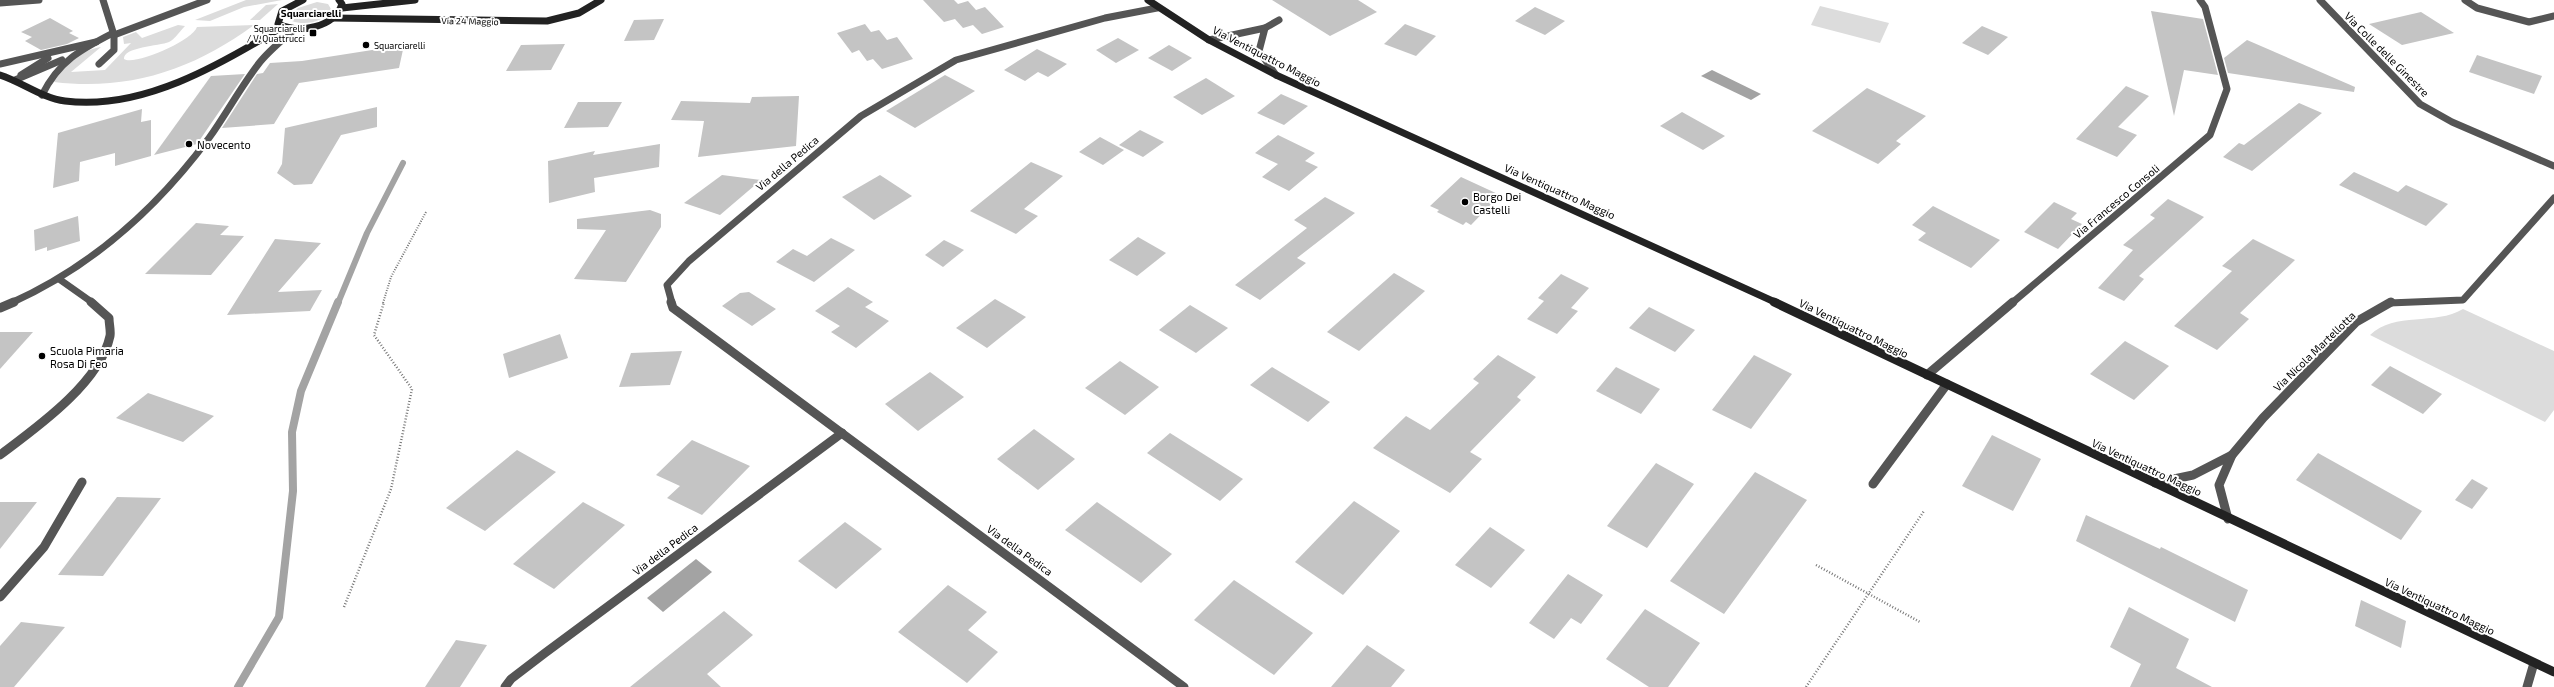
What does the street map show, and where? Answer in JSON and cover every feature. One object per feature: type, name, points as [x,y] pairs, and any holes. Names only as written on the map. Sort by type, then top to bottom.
[{"type":"main road","points":[[339,0],[342,8]]},
{"type":"main road","points":[[300,1],[278,15],[278,24],[282,27],[295,29],[315,26],[333,18],[342,8],[415,0]]},
{"type":"main road","name":"Via 24 Maggio","points":[[333,18],[547,21],[571,16],[601,0]]},
{"type":"main road","name":"Via Ventiquattro Maggio","points":[[1148,0],[1157,8],[1209,40],[1276,75],[1579,212],[1947,384],[2228,519],[2554,672]]},
{"type":"main road","points":[[0,75],[15,80],[42,95],[66,102],[84,103],[146,91],[222,62],[282,27]]},
{"type":"street","points":[[0,3],[38,0]]},
{"type":"street","points":[[98,64],[114,50],[114,34],[104,0]]},
{"type":"street","points":[[15,80],[72,55],[114,34],[207,0]]},
{"type":"street","name":"Via Francesco Consoli","points":[[1927,375],[2210,135],[2227,89],[2205,7],[2200,0]]},
{"type":"street","name":"Via Colle delle Ginestre","points":[[2320,0],[2420,104],[2452,122],[2554,166]]},
{"type":"street","points":[[2465,0],[2477,8],[2529,22],[2554,16]]},
{"type":"street","name":"Via della Pedica","points":[[1157,8],[1105,18],[956,60],[861,116],[689,261],[667,285],[673,308],[1184,687]]},
{"type":"street","points":[[1209,40],[1265,28],[1279,20]]},
{"type":"street","points":[[1265,28],[1260,51],[1276,75]]},
{"type":"street","points":[[0,308],[59,279],[105,246],[163,193],[203,146],[256,66],[295,29]]},
{"type":"street","points":[[0,64],[63,51],[96,42]]},
{"type":"street","points":[[15,80],[36,64],[63,51]]},
{"type":"street","points":[[42,95],[54,71],[72,55]]},
{"type":"street","name":"Via Nicola Martellotta","points":[[2232,455],[2263,418],[2356,322],[2392,301],[2463,300],[2554,198]]},
{"type":"street","points":[[0,456],[54,412],[84,382],[102,358],[111,336],[109,318],[59,279]]},
{"type":"street","points":[[1873,484],[1947,384]]},
{"type":"street","name":"Via della Pedica","points":[[505,687],[511,679],[545,653],[842,433]]},
{"type":"street","points":[[2155,483],[2193,475],[2232,455]]},
{"type":"street","points":[[2228,519],[2219,485],[2232,455]]},
{"type":"street","points":[[0,597],[44,547],[82,482]]},
{"type":"street","points":[[2527,687],[2534,663]]},
{"type":"path","points":[[344,607],[391,489],[412,389],[374,335],[391,277],[426,212]]},
{"type":"path","points":[[1806,687],[1924,511]]},
{"type":"path","points":[[1816,564],[1920,622]]},
{"type":"shaded area","points":[[246,0],[282,0],[244,7],[210,21],[195,20]]},
{"type":"shaded area","points":[[317,2],[328,4],[331,9],[324,17],[308,23],[292,21],[291,15],[298,8]]},
{"type":"shaded area","points":[[278,4],[260,20],[250,20],[266,5]]},
{"type":"shaded area","points":[[1820,6],[1889,23],[1880,43],[1811,25]]},
{"type":"shaded area","points":[[178,25],[185,26],[171,41],[135,49],[125,55],[124,59],[139,59],[162,51],[185,39],[193,33],[197,27],[254,25],[231,41],[208,54],[159,74],[134,80],[108,83],[82,84],[54,82],[68,65],[86,51],[101,47],[71,72],[105,70],[131,43],[124,44],[123,37],[136,32],[142,38]]},
{"type":"shaded area","points":[[1712,70],[1761,94],[1751,100],[1701,76]]},
{"type":"shaded area","points":[[2463,309],[2554,351],[2554,410],[2545,422],[2370,335],[2391,323],[2440,317]]},
{"type":"shaded area","points":[[696,559],[712,572],[663,612],[647,598]]},
{"type":"building","points":[[923,0],[954,0],[958,4],[968,1],[976,10],[985,7],[1004,27],[982,34],[973,25],[963,28],[955,19],[944,22]]},
{"type":"building","points":[[1272,0],[1358,0],[1377,12],[1330,36]]},
{"type":"building","points":[[1535,7],[1565,21],[1545,35],[1515,21]]},
{"type":"building","points":[[2151,11],[2203,19],[2218,75],[2184,70],[2174,116]]},
{"type":"building","points":[[2421,12],[2454,33],[2402,45],[2369,24]]},
{"type":"building","points":[[50,18],[73,31],[69,33],[79,38],[67,44],[41,50],[25,41],[32,37],[21,32]]},
{"type":"building","points":[[664,19],[654,40],[624,41],[634,20]]},
{"type":"building","points":[[865,24],[871,32],[879,30],[887,40],[897,37],[913,59],[882,69],[873,59],[867,61],[859,50],[852,53],[837,33]]},
{"type":"building","points":[[1405,24],[1436,36],[1416,56],[1384,44]]},
{"type":"building","points":[[1982,26],[2008,37],[1988,55],[1962,43]]},
{"type":"building","points":[[1118,38],[1139,50],[1116,63],[1096,50]]},
{"type":"building","points":[[2247,40],[2355,87],[2354,92],[2228,73],[2224,58]]},
{"type":"building","points":[[565,44],[551,70],[506,71],[521,45]]},
{"type":"building","points":[[404,45],[399,68],[299,83],[274,124],[222,128],[257,74],[263,73],[270,63],[302,61]]},
{"type":"building","points":[[1169,45],[1192,58],[1172,71],[1148,58]]},
{"type":"building","points":[[1037,49],[1067,64],[1048,77],[1038,72],[1025,81],[1004,70]]},
{"type":"building","points":[[2477,55],[2542,76],[2534,94],[2469,72]]},
{"type":"building","points":[[245,74],[197,144],[154,155],[211,76]]},
{"type":"building","points":[[945,75],[975,91],[915,128],[886,111]]},
{"type":"building","points":[[1206,78],[1235,96],[1202,115],[1173,97]]},
{"type":"building","points":[[2126,86],[2149,96],[2118,127],[2137,135],[2117,157],[2076,139]]},
{"type":"building","points":[[1867,88],[1926,116],[1896,141],[1901,144],[1878,164],[1812,131]]},
{"type":"building","points":[[1281,94],[1308,106],[1284,125],[1257,113]]},
{"type":"building","points":[[799,96],[796,146],[698,157],[704,121],[671,120],[681,101],[750,103],[752,97]]},
{"type":"building","points":[[578,102],[622,102],[608,127],[564,128]]},
{"type":"building","points":[[2299,103],[2322,113],[2252,171],[2223,157],[2239,143],[2244,145]]},
{"type":"building","points":[[377,107],[377,127],[341,135],[312,184],[294,185],[277,173],[282,164],[285,128]]},
{"type":"building","points":[[142,109],[141,122],[151,120],[151,156],[115,166],[115,153],[80,162],[79,181],[53,188],[58,133]]},
{"type":"building","points":[[1682,112],[1725,136],[1703,150],[1660,126]]},
{"type":"building","points":[[1140,130],[1164,142],[1143,157],[1119,145]]},
{"type":"building","points":[[1278,135],[1315,153],[1305,161],[1318,167],[1289,191],[1262,177],[1278,164],[1255,153]]},
{"type":"building","points":[[1100,137],[1124,150],[1103,165],[1079,152]]},
{"type":"building","points":[[660,144],[659,167],[594,178],[595,192],[549,203],[548,161],[595,151],[593,155]]},
{"type":"building","points":[[1031,162],[1063,176],[1024,209],[1038,216],[1016,234],[970,211]]},
{"type":"building","points":[[2354,172],[2398,192],[2406,185],[2448,204],[2426,226],[2339,185]]},
{"type":"building","points":[[722,175],[761,180],[720,215],[684,203]]},
{"type":"building","points":[[880,175],[912,196],[874,220],[842,197]]},
{"type":"building","points":[[1461,177],[1500,195],[1471,225],[1466,222],[1463,225],[1437,212],[1439,210],[1430,206]]},
{"type":"building","points":[[1325,197],[1355,213],[1297,258],[1306,263],[1260,300],[1235,285],[1307,228],[1294,220]]},
{"type":"building","points":[[2168,199],[2204,217],[2139,276],[2144,279],[2124,301],[2098,288],[2133,250],[2123,245],[2155,218],[2150,215]]},
{"type":"building","points":[[2054,202],[2077,213],[2071,219],[2082,224],[2058,249],[2024,232]]},
{"type":"building","points":[[1933,206],[2000,240],[1971,268],[1918,240],[1926,233],[1912,225]]},
{"type":"building","points":[[650,210],[661,214],[661,227],[626,282],[574,279],[606,230],[577,229],[577,219]]},
{"type":"building","points":[[78,216],[80,241],[47,251],[47,247],[35,251],[34,230]]},
{"type":"building","points":[[196,223],[229,226],[220,235],[244,236],[211,275],[145,274]]},
{"type":"building","points":[[1138,237],[1166,253],[1137,276],[1109,260]]},
{"type":"building","points":[[831,238],[855,250],[814,282],[776,262],[793,249],[807,256]]},
{"type":"building","points":[[275,239],[321,243],[278,292],[322,290],[310,311],[227,315]]},
{"type":"building","points":[[2253,239],[2295,260],[2240,313],[2249,319],[2217,350],[2174,326],[2232,271],[2222,266]]},
{"type":"building","points":[[944,240],[964,250],[943,267],[925,255]]},
{"type":"building","points":[[1394,273],[1425,291],[1359,351],[1327,332]]},
{"type":"building","points":[[1561,274],[1589,288],[1571,308],[1578,311],[1557,334],[1527,319],[1544,301],[1538,298]]},
{"type":"building","points":[[848,287],[873,302],[865,307],[889,321],[856,348],[831,332],[840,326],[815,311]]},
{"type":"building","points":[[749,292],[776,309],[752,326],[722,306],[740,293]]},
{"type":"building","points":[[995,299],[1026,317],[987,348],[956,328]]},
{"type":"building","points":[[1190,305],[1228,328],[1196,353],[1159,330]]},
{"type":"building","points":[[1649,307],[1695,330],[1675,352],[1629,328]]},
{"type":"building","points":[[0,332],[33,332],[0,369]]},
{"type":"building","points":[[560,334],[568,358],[509,378],[503,354]]},
{"type":"building","points":[[2125,341],[2169,366],[2134,400],[2090,374]]},
{"type":"building","points":[[682,351],[670,385],[619,387],[631,353]]},
{"type":"building","points":[[1498,355],[1536,377],[1517,397],[1521,400],[1470,452],[1482,459],[1450,493],[1373,448],[1406,416],[1430,430],[1479,383],[1473,379]]},
{"type":"building","points":[[1754,355],[1792,374],[1751,429],[1712,410]]},
{"type":"building","points":[[1120,361],[1159,387],[1125,415],[1085,388]]},
{"type":"building","points":[[2390,366],[2442,394],[2423,414],[2371,385]]},
{"type":"building","points":[[1272,367],[1330,402],[1308,422],[1250,385]]},
{"type":"building","points":[[1616,367],[1660,389],[1641,414],[1596,391]]},
{"type":"building","points":[[930,372],[964,397],[918,431],[885,404]]},
{"type":"building","points":[[148,393],[214,416],[183,442],[116,418]]},
{"type":"building","points":[[1034,429],[1075,459],[1038,490],[997,459]]},
{"type":"building","points":[[1170,433],[1243,479],[1220,501],[1147,453]]},
{"type":"building","points":[[1992,435],[2041,459],[2013,511],[1962,486]]},
{"type":"building","points":[[692,440],[750,466],[702,515],[667,498],[680,486],[656,475]]},
{"type":"building","points":[[517,450],[556,472],[485,531],[446,508]]},
{"type":"building","points":[[2318,453],[2422,511],[2401,540],[2296,480]]},
{"type":"building","points":[[1656,463],[1694,484],[1647,548],[1607,526]]},
{"type":"building","points":[[1755,472],[1807,500],[1724,614],[1670,581]]},
{"type":"building","points":[[2472,479],[2488,488],[2472,509],[2455,500]]},
{"type":"building","points":[[117,497],[161,498],[103,576],[58,575]]},
{"type":"building","points":[[1354,501],[1400,531],[1343,595],[1295,562]]},
{"type":"building","points":[[0,502],[37,502],[0,549]]},
{"type":"building","points":[[583,502],[625,525],[554,589],[513,564]]},
{"type":"building","points":[[1097,502],[1172,554],[1141,583],[1065,530]]},
{"type":"building","points":[[2086,515],[2160,549],[2161,547],[2248,590],[2235,622],[2076,541]]},
{"type":"building","points":[[845,522],[882,549],[836,589],[798,561]]},
{"type":"building","points":[[1490,527],[1525,550],[1491,588],[1455,565]]},
{"type":"building","points":[[1568,574],[1603,595],[1581,624],[1571,618],[1554,639],[1529,623]]},
{"type":"building","points":[[1234,580],[1313,633],[1274,675],[1194,620]]},
{"type":"building","points":[[948,585],[987,612],[968,630],[998,652],[967,683],[898,632]]},
{"type":"building","points":[[2361,600],[2406,621],[2401,648],[2355,626]]},
{"type":"building","points":[[2129,607],[2189,639],[2176,668],[2212,687],[2130,687],[2141,664],[2110,647]]},
{"type":"building","points":[[1645,609],[1700,643],[1668,687],[1649,687],[1606,659]]},
{"type":"building","points":[[724,611],[753,635],[707,674],[721,687],[630,687]]},
{"type":"building","points":[[21,622],[65,627],[14,687],[0,687],[0,646]]},
{"type":"building","points":[[456,640],[487,645],[460,687],[425,687]]},
{"type":"building","points":[[1367,645],[1405,670],[1391,687],[1331,687]]},
{"type":"waterway","points":[[338,303],[367,233],[403,163]]},
{"type":"waterway","points":[[238,687],[279,617],[293,491],[292,432],[301,391],[338,302]]},
{"type":"place","name":"Squarciarelli / V. Quattrucci","points":[[313,33]]},
{"type":"place","name":"Squarciarelli","points":[[366,45]]},
{"type":"place","name":"Novecento","points":[[189,144]]},
{"type":"place","name":"Borgo Dei Castelli","points":[[1465,202]]},
{"type":"place","name":"Scuola Pimaria Rosa Di Feo","points":[[42,356]]},
{"type":"district","name":"Squarciarelli","points":[[311,13]]}]
